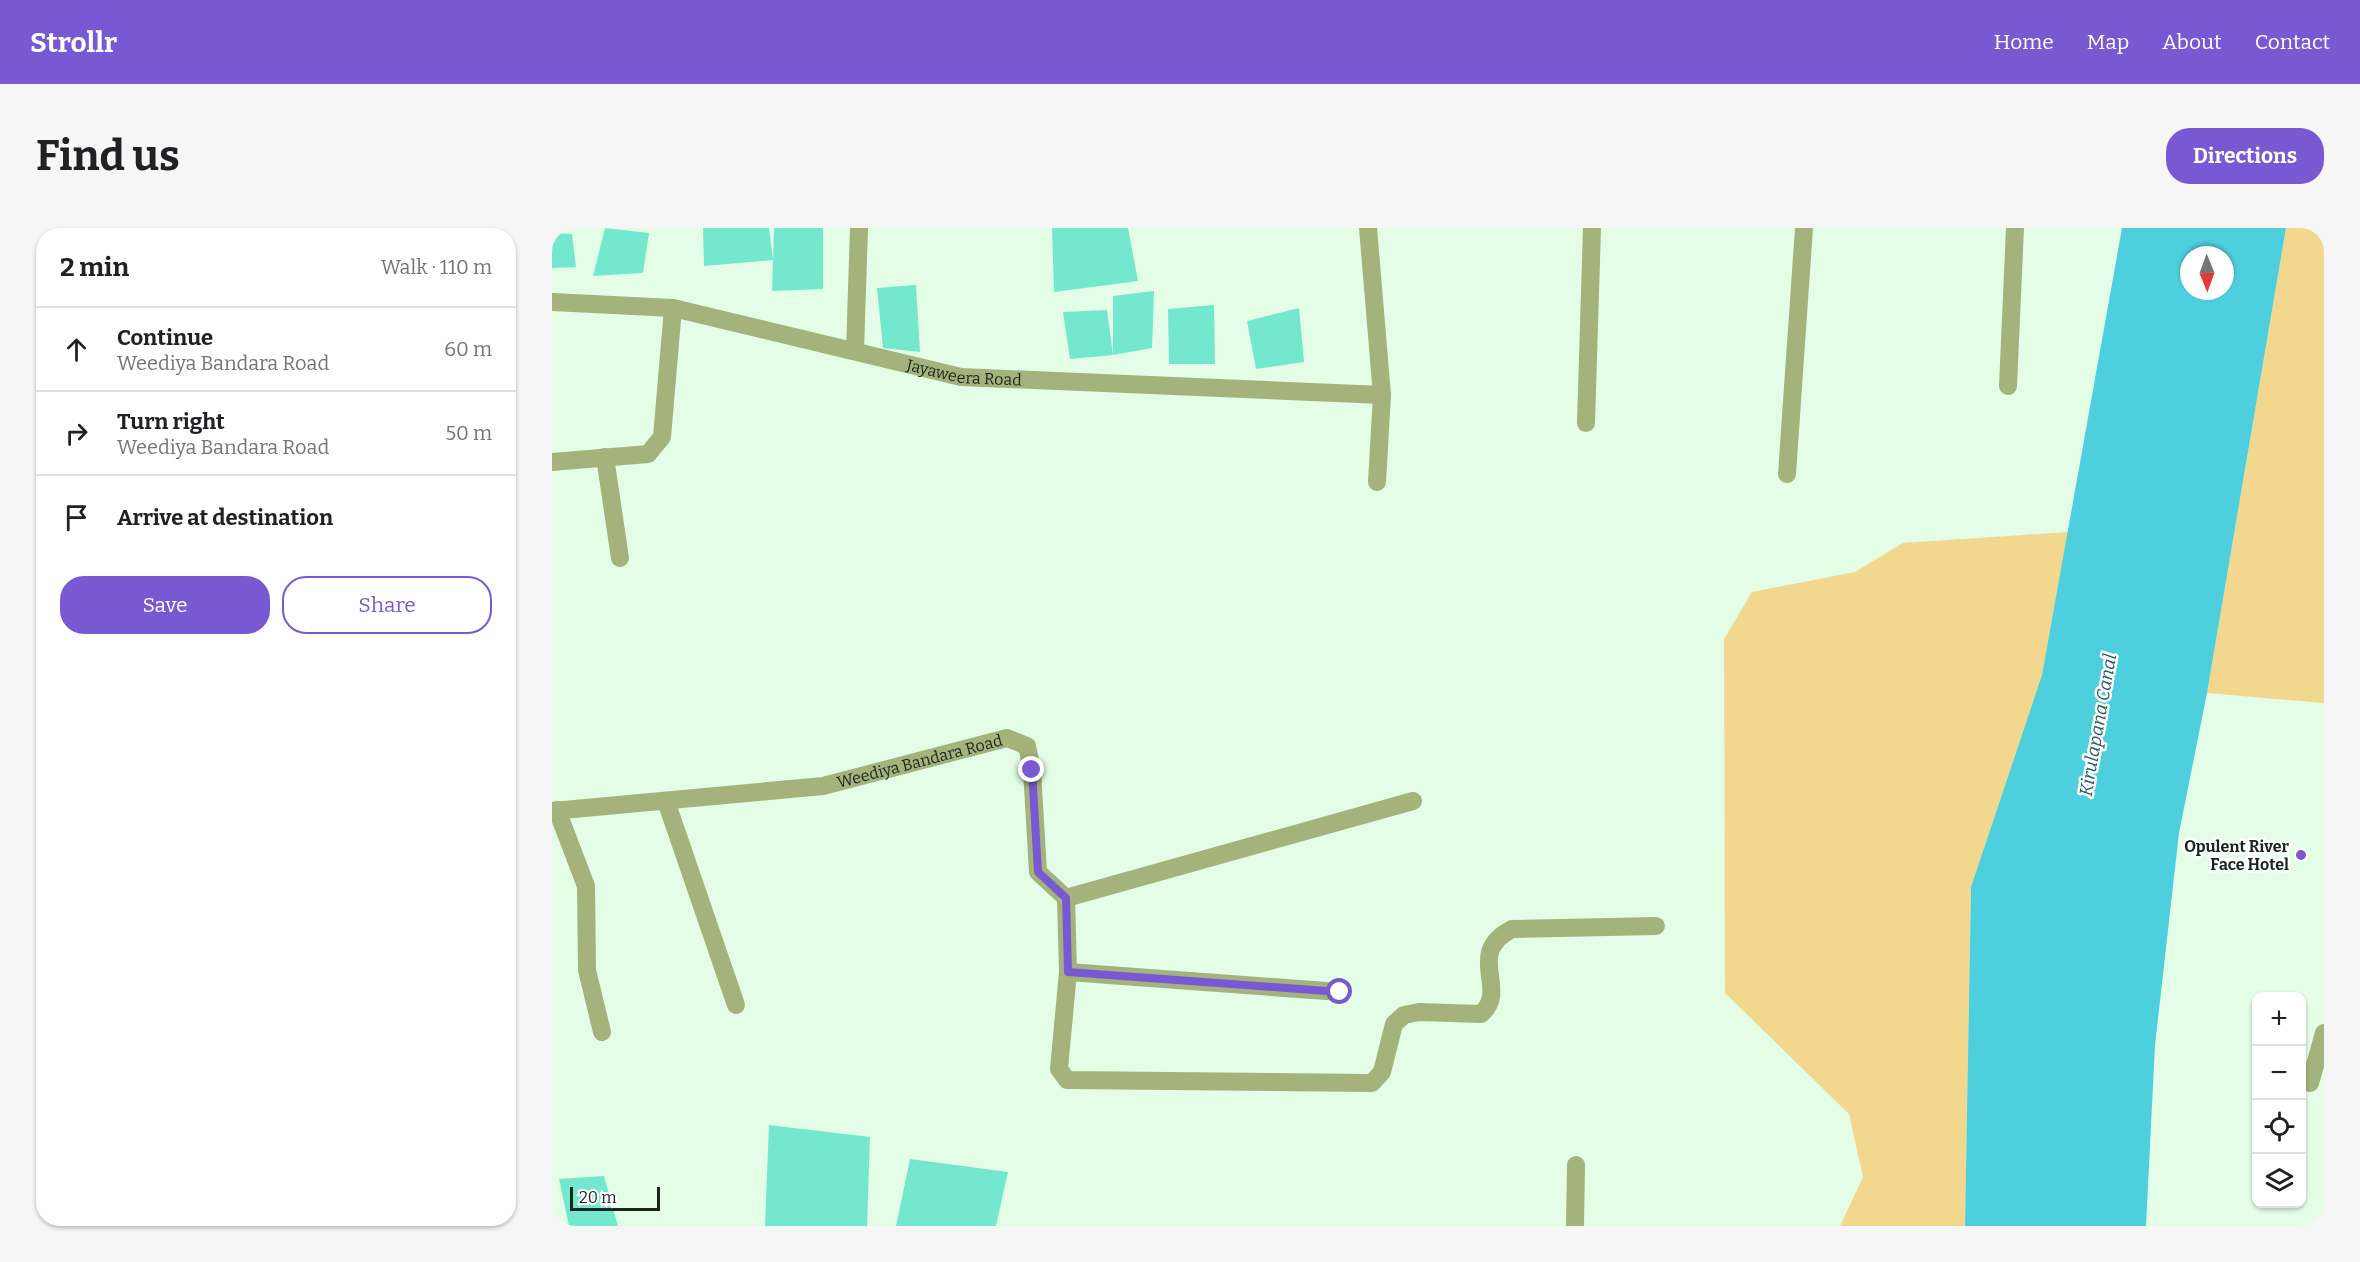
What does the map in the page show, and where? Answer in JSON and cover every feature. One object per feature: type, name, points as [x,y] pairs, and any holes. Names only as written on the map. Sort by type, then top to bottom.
[{"type":"street","points":[[855,351],[859,228]]},
{"type":"street","points":[[1368,228],[1382,395],[1377,483]]},
{"type":"street","points":[[1586,423],[1592,228]]},
{"type":"street","points":[[1787,474],[1804,228]]},
{"type":"street","points":[[2008,386],[2015,228]]},
{"type":"street","name":"Jayaweera Road","points":[[552,302],[673,308],[961,376],[1382,395]]},
{"type":"street","points":[[552,462],[648,454],[662,437],[673,308]]},
{"type":"street","points":[[605,457],[620,558]]},
{"type":"street","name":"Weediya Bandara Road","points":[[555,810],[823,786],[1007,738],[1027,746],[1032,770],[1038,872],[1066,898]]},
{"type":"street","points":[[666,801],[736,1005]]},
{"type":"street","points":[[1413,801],[1066,898],[1068,972],[1059,1069],[1067,1080],[1372,1083],[1382,1072],[1394,1024],[1404,1015],[1419,1012],[1481,1014],[1488,1008],[1491,999],[1489,951],[1497,937],[1512,929],[1656,926]]},
{"type":"street","points":[[555,810],[586,886],[587,970],[602,1032]]},
{"type":"street","points":[[1068,972],[1340,992]]},
{"type":"street","points":[[2310,1083],[2324,1033]]},
{"type":"street","points":[[1575,1226],[1576,1165]]},
{"type":"shaded area","points":[[2286,228],[2324,228],[2324,703],[2207,693]]},
{"type":"shaded area","points":[[2068,532],[2042,676],[1971,887],[1965,1226],[1840,1226],[1863,1177],[1849,1114],[1725,993],[1724,639],[1752,592],[1855,572],[1903,543]]},
{"type":"water","name":"Kirulapana Canal","points":[[2122,228],[2286,228],[2207,693],[2179,833],[2155,1045],[2146,1226],[1965,1226],[1971,887],[2042,675]]},
{"type":"building","points":[[605,228],[649,233],[643,273],[593,276]]},
{"type":"building","points":[[703,228],[769,228],[773,260],[704,266]]},
{"type":"building","points":[[774,228],[823,228],[823,289],[772,291]]},
{"type":"building","points":[[1052,228],[1128,228],[1138,281],[1054,292]]},
{"type":"building","points":[[552,233],[572,234],[576,267],[552,268]]},
{"type":"building","points":[[916,285],[920,352],[883,348],[877,288]]},
{"type":"building","points":[[1154,291],[1152,348],[1113,355],[1113,296]]},
{"type":"building","points":[[1214,305],[1215,364],[1169,364],[1168,309]]},
{"type":"building","points":[[1299,308],[1304,362],[1256,369],[1247,321]]},
{"type":"building","points":[[1107,310],[1113,355],[1070,359],[1063,312]]},
{"type":"building","points":[[769,1125],[870,1137],[867,1226],[765,1226]]},
{"type":"building","points":[[910,1159],[1008,1172],[996,1226],[896,1226]]},
{"type":"building","points":[[604,1176],[618,1226],[569,1226],[559,1179]]},
{"type":"place","name":"Opulent River Face Hotel","points":[[2301,855]]},
{"type":"route","points":[[1032,770],[1038,872],[1066,898],[1068,972],[1340,992]]}]
